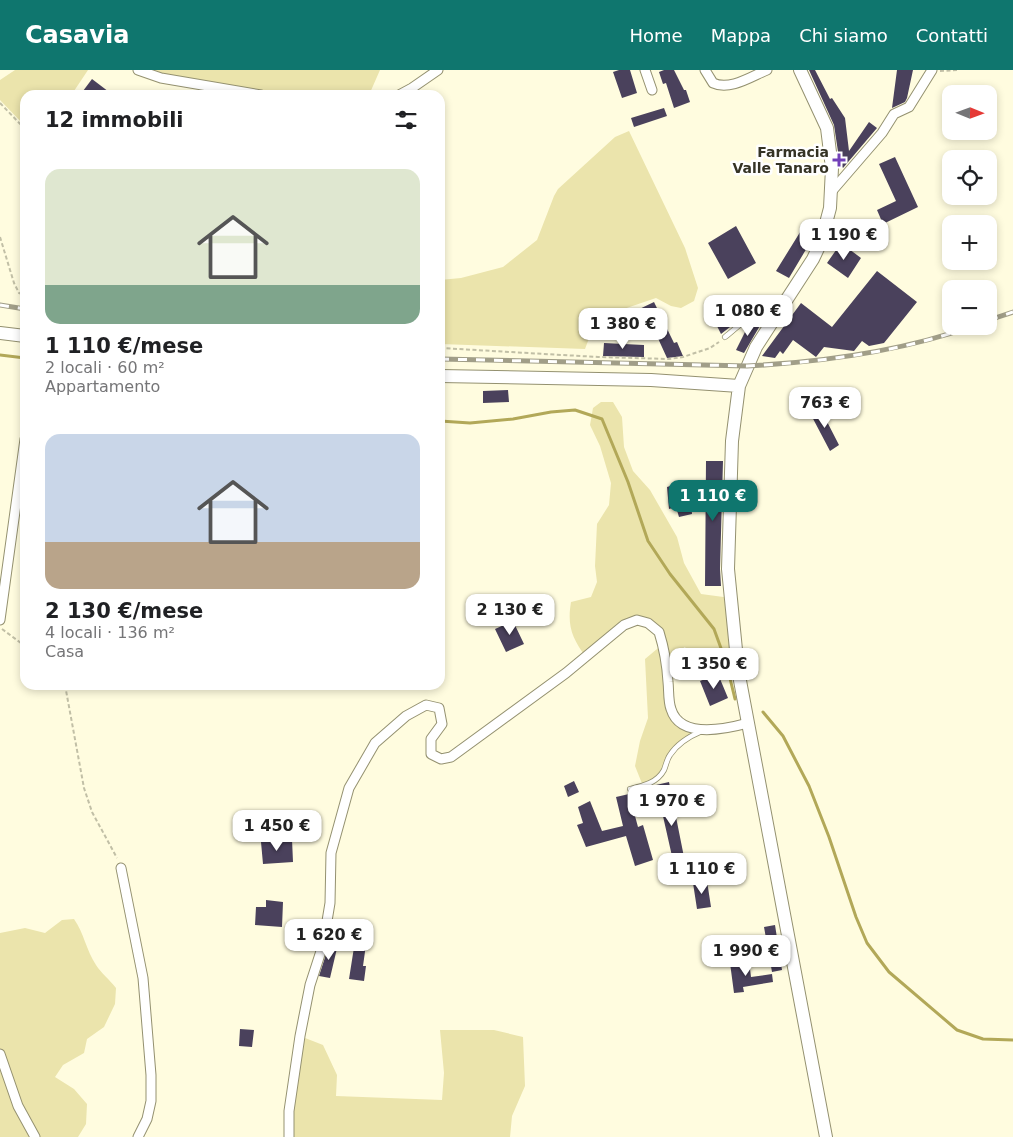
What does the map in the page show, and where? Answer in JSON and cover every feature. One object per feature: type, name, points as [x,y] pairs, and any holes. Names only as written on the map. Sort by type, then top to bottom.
[{"type":"street","points":[[138,70],[161,78],[232,90]]},
{"type":"street","points":[[408,90],[438,70]]},
{"type":"street","points":[[645,70],[652,90]]},
{"type":"street","points":[[705,70],[713,83],[724,85],[732,84],[767,70]]},
{"type":"street","points":[[800,70],[827,128],[832,168],[832,192],[827,222],[821,242],[804,276],[756,346],[739,386],[732,441],[728,569],[738,670],[826,1137]]},
{"type":"street","points":[[832,192],[882,133],[894,114],[909,107],[931,71]]},
{"type":"street","points":[[0,333],[20,335]]},
{"type":"street","points":[[445,376],[651,380],[739,386]]},
{"type":"street","points":[[0,620],[20,475]]},
{"type":"street","points":[[288,1137],[289,1110],[298,1044],[310,985],[323,945],[330,903],[331,853],[349,788],[375,743],[406,716],[426,705],[439,708],[442,724],[431,739],[432,754],[441,759],[451,757],[566,673],[624,625],[637,620],[648,623],[659,632],[668,671],[671,709],[675,718],[685,725],[703,730],[728,728],[748,723]]},
{"type":"street","points":[[121,868],[143,978],[151,1075],[151,1100],[147,1119],[138,1137]]},
{"type":"street","points":[[0,1054],[18,1106],[34,1137]]},
{"type":"lane","points":[[725,337],[755,313],[765,308],[780,309]]},
{"type":"lane","points":[[630,789],[644,786],[656,779],[663,772],[669,755],[692,735],[703,730]]},
{"type":"path","points":[[931,71],[960,70]]},
{"type":"path","points":[[0,102],[20,124]]},
{"type":"path","points":[[0,237],[14,283],[20,293]]},
{"type":"path","points":[[445,348],[669,359],[683,357],[710,348],[725,337]]},
{"type":"path","points":[[0,628],[20,642]]},
{"type":"path","points":[[67,690],[84,788],[92,812],[121,868]]},
{"type":"shaded area","points":[[15,70],[88,70],[75,90],[20,90],[20,121],[0,100],[0,80]]},
{"type":"shaded area","points":[[151,70],[380,70],[371,90],[250,90],[204,84]]},
{"type":"shaded area","points":[[629,131],[685,248],[698,288],[694,301],[681,308],[671,306],[656,298],[606,315],[588,341],[585,349],[445,344],[445,280],[461,278],[503,267],[537,240],[558,189],[615,137]]},
{"type":"shaded area","points":[[601,402],[613,402],[622,417],[624,447],[633,471],[650,490],[677,537],[684,563],[701,594],[731,598],[738,670],[718,668],[707,657],[684,647],[680,668],[668,672],[675,718],[703,730],[692,735],[669,755],[663,772],[643,786],[635,766],[640,741],[648,718],[645,659],[663,644],[659,632],[637,620],[586,657],[574,638],[570,625],[571,602],[591,597],[597,582],[595,566],[597,524],[609,505],[611,483],[600,446],[590,425],[593,408]]},
{"type":"shaded area","points":[[74,919],[96,965],[116,988],[115,1004],[104,1027],[87,1039],[84,1053],[63,1065],[55,1077],[74,1089],[87,1104],[86,1124],[78,1137],[0,1137],[0,933],[25,928],[45,933],[62,920]]},
{"type":"shaded area","points":[[440,1030],[494,1030],[523,1037],[525,1086],[512,1116],[510,1137],[289,1137],[300,1036],[323,1045],[337,1075],[336,1096],[442,1100],[444,1073]]},
{"type":"building","points":[[630,70],[637,93],[622,98],[613,72]]},
{"type":"building","points":[[674,70],[684,90],[686,90],[690,102],[674,108],[666,83],[663,84],[659,72]]},
{"type":"building","points":[[809,70],[815,70],[830,99],[832,98],[845,118],[849,151],[869,122],[877,128],[843,168],[840,165],[834,125]]},
{"type":"building","points":[[897,70],[913,70],[905,102],[892,108]]},
{"type":"building","points":[[92,79],[106,90],[84,90]]},
{"type":"building","points":[[664,108],[667,116],[634,127],[631,118]]},
{"type":"building","points":[[895,157],[918,207],[883,224],[877,210],[896,201],[879,164]]},
{"type":"building","points":[[736,226],[756,263],[728,279],[708,243]]},
{"type":"building","points":[[802,229],[814,236],[789,278],[776,271]]},
{"type":"building","points":[[841,243],[861,258],[848,278],[827,263]]},
{"type":"building","points":[[877,271],[917,302],[884,343],[869,346],[862,341],[854,351],[824,347],[816,357],[793,340],[783,354],[780,351],[775,358],[762,356],[801,303],[832,327]]},
{"type":"building","points":[[728,299],[739,320],[721,334],[709,310]]},
{"type":"building","points":[[654,302],[674,343],[677,342],[683,356],[667,358],[645,310],[644,322],[635,326],[629,314]]},
{"type":"building","points":[[756,321],[761,324],[744,353],[736,350],[747,328]]},
{"type":"building","points":[[604,343],[644,345],[644,357],[603,356]]},
{"type":"building","points":[[508,390],[509,402],[483,403],[483,391]]},
{"type":"building","points":[[820,408],[839,445],[830,451],[810,413]]},
{"type":"building","points":[[706,461],[723,461],[721,586],[705,586]]},
{"type":"building","points":[[690,480],[692,514],[679,517],[676,507],[669,509],[667,487]]},
{"type":"building","points":[[513,621],[524,644],[506,652],[495,629]]},
{"type":"building","points":[[718,674],[728,698],[710,706],[700,681]]},
{"type":"building","points":[[574,781],[579,792],[568,797],[564,786]]},
{"type":"building","points":[[669,782],[687,872],[676,874],[656,785]]},
{"type":"building","points":[[629,794],[638,827],[643,825],[653,860],[635,866],[626,836],[586,847],[577,825],[583,823],[578,807],[590,801],[602,831],[623,826],[616,797]]},
{"type":"building","points":[[292,839],[293,862],[263,864],[261,842]]},
{"type":"building","points":[[707,881],[711,907],[697,909],[693,883]]},
{"type":"building","points":[[266,900],[283,902],[282,927],[255,925],[256,907],[266,907]]},
{"type":"building","points":[[358,922],[369,923],[363,966],[366,966],[364,981],[349,979]]},
{"type":"building","points":[[775,925],[782,970],[772,972],[764,927]]},
{"type":"building","points":[[330,942],[338,944],[330,978],[319,976]]},
{"type":"building","points":[[749,961],[751,977],[772,974],[773,982],[743,987],[744,992],[734,993],[730,963]]},
{"type":"building","points":[[240,1029],[254,1030],[252,1047],[239,1046]]},
{"type":"waterway","points":[[0,355],[20,357]]},
{"type":"waterway","points":[[445,421],[470,423],[575,410],[602,419],[628,482],[648,541],[670,574],[714,629],[726,662],[735,699]]},
{"type":"waterway","points":[[763,712],[783,736],[809,786],[867,943],[889,972],[957,1030],[983,1039],[1013,1040]]},
{"type":"railway","points":[[0,305],[20,308]]},
{"type":"railway","points":[[997,317],[1013,312]]},
{"type":"railway","points":[[445,359],[747,366],[804,362],[861,354],[918,343],[945,335]]},
{"type":"place","name":"Farmacia Valle Tanaro","points":[[839,160]]}]
